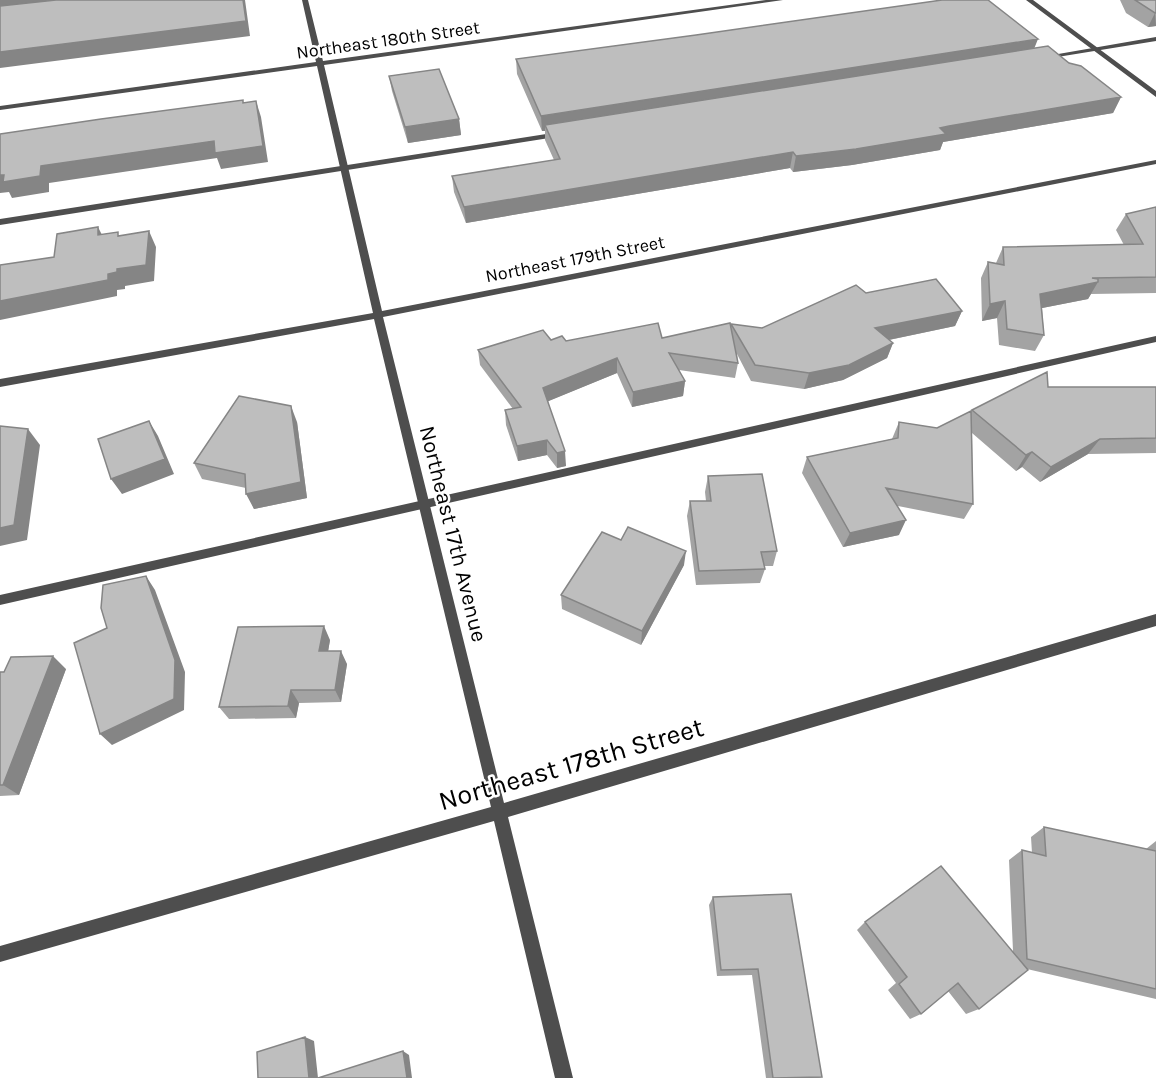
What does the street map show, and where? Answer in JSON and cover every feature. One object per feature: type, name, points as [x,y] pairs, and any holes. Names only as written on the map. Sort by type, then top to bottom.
[{"type":"street","name":"Northeast 17th Avenue","points":[[305,0],[378,315],[564,1078]]},
{"type":"street","name":"Northeast 180th Street","points":[[0,108],[780,0]]},
{"type":"street","points":[[1029,0],[1156,95]]},
{"type":"street","points":[[1036,58],[1156,39]]},
{"type":"street","points":[[0,222],[567,133]]},
{"type":"street","name":"Northeast 179th Street","points":[[0,383],[378,315],[1156,162]]},
{"type":"street","points":[[0,600],[1156,339]]},
{"type":"street","name":"Northeast 178th Street","points":[[0,954],[499,812],[1156,620]]},
{"type":"building","points":[[56,0],[243,0],[246,21],[0,52],[0,6]]},
{"type":"building","points":[[942,0],[988,0],[1038,39],[541,116],[516,59],[696,35]]},
{"type":"building","points":[[1135,0],[1156,0],[1156,13],[1155,13]]},
{"type":"building","points":[[1048,46],[1069,63],[1081,66],[1121,97],[940,128],[946,134],[856,149],[796,156],[793,152],[464,207],[452,176],[560,159],[545,125]]},
{"type":"building","points":[[439,69],[459,119],[405,127],[389,76]]},
{"type":"building","points":[[243,100],[243,103],[256,101],[263,146],[215,153],[214,141],[41,166],[40,176],[3,182],[4,175],[0,175],[0,134]]},
{"type":"building","points":[[1156,207],[1156,277],[1092,278],[1098,279],[1098,282],[1040,294],[1044,335],[1007,329],[1005,301],[990,304],[988,262],[1004,265],[1003,247],[1143,244],[1126,214]]},
{"type":"building","points":[[98,227],[98,235],[118,232],[118,236],[149,231],[146,265],[117,269],[117,272],[108,274],[108,280],[0,301],[0,265],[54,257],[57,234]]},
{"type":"building","points":[[936,279],[962,311],[875,328],[893,343],[849,365],[809,373],[755,365],[731,324],[762,328],[856,285],[866,293]]},
{"type":"building","points":[[658,323],[662,338],[730,323],[738,363],[669,353],[685,381],[633,392],[617,358],[543,388],[565,451],[557,453],[547,440],[517,446],[505,410],[521,407],[478,350],[543,330],[551,340],[562,336],[566,341]]},
{"type":"building","points":[[1047,372],[1048,387],[1156,387],[1156,438],[1100,439],[1051,467],[1032,452],[1026,455],[972,410]]},
{"type":"building","points":[[239,396],[291,406],[301,482],[246,494],[245,474],[194,463]]},
{"type":"building","points":[[971,411],[973,504],[886,488],[906,520],[850,533],[807,457],[898,438],[899,422],[937,428]]},
{"type":"building","points":[[149,421],[165,459],[111,479],[98,439]]},
{"type":"building","points":[[0,426],[28,429],[14,525],[0,528]]},
{"type":"building","points":[[762,474],[777,551],[761,552],[765,569],[699,571],[690,501],[711,501],[708,476]]},
{"type":"building","points":[[628,527],[686,551],[642,631],[561,595],[602,532],[621,540]]},
{"type":"building","points":[[146,576],[175,660],[174,699],[100,734],[74,643],[107,628],[101,608],[103,585]]},
{"type":"building","points":[[324,626],[319,651],[341,651],[335,690],[291,690],[288,706],[219,707],[238,627]]},
{"type":"building","points":[[53,656],[3,785],[0,785],[0,672],[4,672],[11,657]]},
{"type":"building","points":[[1044,827],[1156,851],[1156,989],[1027,959],[1022,850],[1046,856]]},
{"type":"building","points":[[941,866],[1028,970],[979,1009],[958,983],[921,1014],[899,984],[907,977],[865,922]]},
{"type":"building","points":[[791,894],[822,1077],[773,1078],[758,969],[721,970],[713,897]]},
{"type":"building","points":[[305,1037],[309,1078],[258,1078],[257,1052]]},
{"type":"building","points":[[403,1051],[407,1078],[318,1078]]}]
